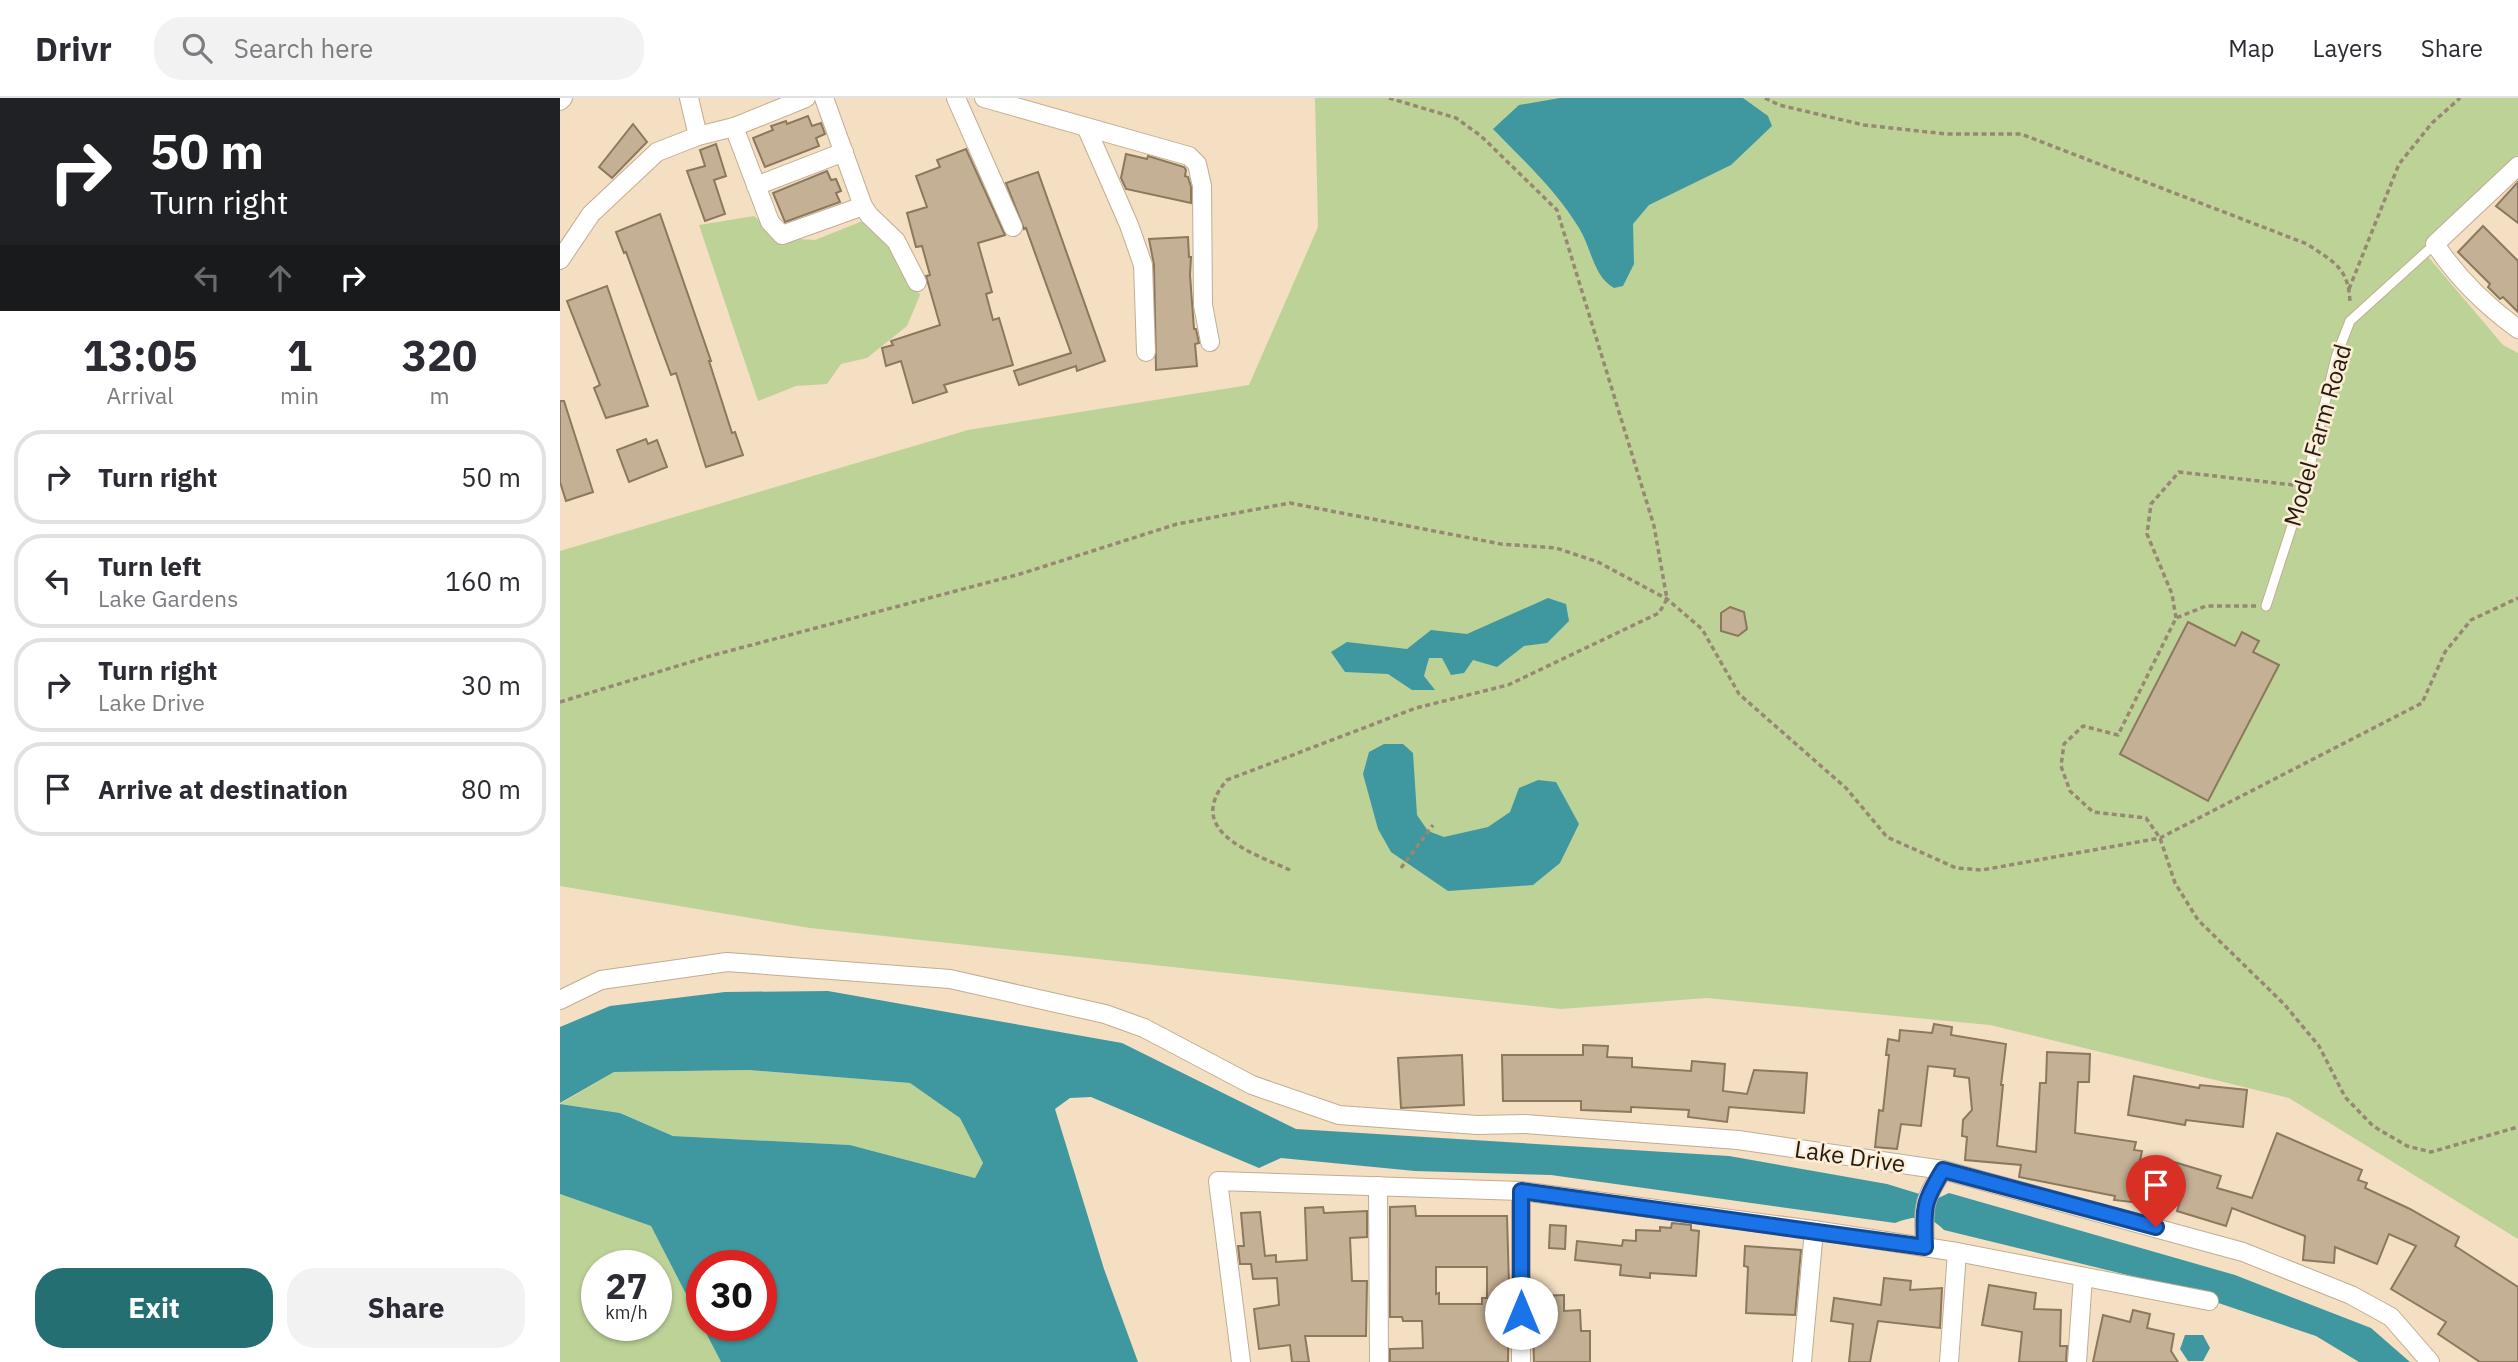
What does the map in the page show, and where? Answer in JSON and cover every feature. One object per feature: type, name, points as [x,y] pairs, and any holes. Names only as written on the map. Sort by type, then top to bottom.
[{"type":"street","points":[[689,98],[698,136]]},
{"type":"street","points":[[560,260],[591,214],[657,152],[698,136],[734,127],[806,98]]},
{"type":"street","points":[[824,98],[863,206],[896,241],[917,282]]},
{"type":"street","points":[[957,98],[1013,228]]},
{"type":"street","points":[[984,98],[1189,156],[1197,164],[1202,186],[1203,305],[1210,342]]},
{"type":"street","points":[[734,127],[770,222],[782,235],[863,206]]},
{"type":"street","points":[[1087,129],[1129,225],[1143,265],[1146,352]]},
{"type":"street","points":[[756,186],[844,152]]},
{"type":"street","name":"Model Farm Road","points":[[2435,244],[2518,166]]},
{"type":"street","points":[[2435,244],[2452,269],[2487,307],[2518,329]]},
{"type":"street","name":"Lake Drive","points":[[560,1000],[601,979],[727,962],[950,979],[1105,1014],[1144,1028],[1252,1085],[1339,1115],[1477,1125],[1525,1124],[1738,1140],[1943,1170],[2134,1220],[2267,1261],[2351,1295],[2391,1317],[2430,1362]]},
{"type":"street","points":[[1925,1247],[1923,1211],[1929,1192],[1943,1170]]},
{"type":"street","points":[[1241,1362],[1218,1181],[1521,1191],[1957,1252],[2209,1301]]},
{"type":"street","points":[[1378,1186],[1379,1362]]},
{"type":"street","points":[[1521,1191],[1521,1362]]},
{"type":"street","points":[[1801,1362],[1814,1230]]},
{"type":"street","points":[[1949,1362],[1957,1252]]},
{"type":"street","points":[[2077,1362],[2083,1277]]},
{"type":"lane","name":"Model Farm Road","points":[[2266,606],[2305,486],[2336,357],[2350,321],[2435,244]]},
{"type":"path","points":[[1290,870],[1240,848],[1217,827],[1211,813],[1216,793],[1227,780],[1416,708],[1508,685],[1659,612],[1667,599],[1654,526],[1557,210],[1481,136],[1456,118],[1389,98]]},
{"type":"path","points":[[1765,98],[1779,105],[1864,125],[1946,134],[2021,134],[2307,244],[2339,265],[2349,289],[2350,321]]},
{"type":"path","points":[[2349,289],[2399,164],[2432,123],[2460,98]]},
{"type":"path","points":[[2305,486],[2179,472],[2151,504],[2147,534],[2172,594],[2176,618],[2118,735],[2083,726],[2064,744],[2061,766],[2070,791],[2093,812],[2146,818],[2160,838],[2175,883],[2198,920],[2284,1004],[2319,1046],[2345,1097],[2373,1126],[2407,1146],[2431,1152],[2518,1128]]},
{"type":"path","points":[[560,702],[710,656],[1020,574],[1177,524],[1290,503],[1501,544],[1556,548],[1598,562],[1667,599],[1703,629],[1740,694],[1846,788],[1887,837],[1956,868],[1982,870],[2160,838],[2422,703],[2445,652],[2470,620],[2518,598]]},
{"type":"path","points":[[2176,618],[2206,606],[2266,606]]},
{"type":"path","points":[[1401,868],[1433,825]]},
{"type":"green space","points":[[1315,98],[2518,98],[2518,166],[2425,253],[2503,345],[2518,353],[2518,1239],[2289,1098],[1990,1025],[1707,998],[1561,1009],[810,928],[560,886],[560,551],[968,430],[1249,385],[1318,227]]},
{"type":"green space","points":[[754,216],[782,238],[815,240],[870,218],[898,247],[920,295],[907,326],[867,358],[841,364],[827,384],[796,386],[758,401],[699,225]]},
{"type":"green space","points":[[749,1070],[910,1083],[960,1117],[983,1163],[975,1178],[850,1145],[673,1136],[620,1113],[560,1104],[614,1072]]},
{"type":"green space","points":[[560,1194],[651,1226],[663,1250],[581,1250],[581,1341],[672,1341],[672,1267],[686,1294],[686,1341],[710,1341],[721,1362],[560,1362]]},
{"type":"water","points":[[1560,98],[1743,98],[1768,116],[1772,126],[1731,165],[1649,205],[1633,224],[1634,264],[1623,286],[1614,288],[1597,269],[1579,228],[1560,201],[1493,129],[1519,105]]},
{"type":"water","points":[[1548,598],[1566,604],[1569,621],[1547,643],[1524,646],[1497,667],[1473,660],[1464,673],[1451,675],[1442,658],[1429,658],[1424,676],[1435,690],[1412,690],[1388,674],[1345,672],[1331,652],[1347,642],[1407,649],[1431,630],[1467,634]]},
{"type":"water","points":[[1384,744],[1403,744],[1413,753],[1417,815],[1428,831],[1444,837],[1488,827],[1510,812],[1519,788],[1538,780],[1556,782],[1579,824],[1560,863],[1533,885],[1448,891],[1391,852],[1378,829],[1363,774],[1369,752]]},
{"type":"water","points":[[828,991],[1122,1043],[1296,1129],[1729,1156],[1887,1184],[1936,1199],[1949,1193],[2235,1275],[2371,1328],[2410,1362],[2359,1362],[2316,1336],[2156,1282],[1944,1230],[1927,1219],[1909,1219],[1895,1223],[1551,1175],[1415,1171],[1281,1158],[1259,1168],[1091,1097],[1070,1098],[1055,1109],[1104,1269],[1138,1362],[721,1362],[710,1341],[777,1341],[777,1250],[686,1250],[686,1294],[672,1267],[672,1250],[663,1250],[651,1226],[560,1194],[560,1104],[620,1113],[673,1136],[850,1145],[975,1178],[983,1163],[960,1118],[910,1083],[749,1070],[614,1072],[560,1103],[560,1027],[610,1006],[725,992]]},
{"type":"water","points":[[2185,1335],[2203,1335],[2210,1348],[2203,1361],[2188,1361],[2180,1349]]},
{"type":"building","points":[[808,116],[812,126],[821,123],[825,134],[816,138],[819,146],[765,167],[753,138],[773,130],[771,126],[786,121],[787,124]]},
{"type":"building","points":[[633,124],[647,142],[612,178],[599,167]]},
{"type":"building","points":[[716,144],[726,176],[714,180],[725,214],[705,221],[687,171],[705,166],[700,150]]},
{"type":"building","points":[[966,149],[1005,235],[978,243],[992,292],[986,294],[993,320],[999,318],[1013,365],[944,385],[947,392],[913,403],[901,361],[886,366],[882,348],[893,345],[891,341],[940,325],[926,276],[930,275],[922,246],[916,247],[907,213],[927,207],[916,176],[940,167],[937,160]]},
{"type":"building","points":[[1126,154],[1147,159],[1148,156],[1184,167],[1191,187],[1191,203],[1126,189],[1121,178]]},
{"type":"building","points":[[827,171],[831,180],[836,179],[841,191],[836,193],[840,202],[785,222],[773,193]]},
{"type":"building","points":[[1038,172],[1105,361],[1077,371],[1076,366],[1019,385],[1014,371],[1071,353],[1026,228],[1024,229],[1006,183]]},
{"type":"building","points":[[2518,182],[2518,223],[2496,206]]},
{"type":"building","points":[[660,214],[711,361],[732,433],[735,432],[743,455],[706,467],[676,373],[671,375],[626,252],[624,253],[616,232]]},
{"type":"building","points":[[2483,226],[2518,261],[2518,312],[2488,287],[2490,284],[2458,252]]},
{"type":"building","points":[[1188,237],[1194,329],[1199,343],[1195,344],[1197,366],[1156,370],[1154,265],[1149,239]]},
{"type":"building","points":[[607,286],[648,406],[606,418],[594,388],[600,385],[567,301]]},
{"type":"building","points":[[560,401],[564,401],[593,492],[566,501],[560,482]]},
{"type":"building","points":[[646,439],[648,444],[657,440],[667,467],[629,482],[617,450]]},
{"type":"building","points":[[1730,607],[1744,612],[1747,629],[1738,636],[1721,631],[1721,613]]},
{"type":"building","points":[[2188,622],[2235,646],[2242,632],[2259,641],[2253,652],[2279,665],[2208,801],[2120,754]]},
{"type":"building","points":[[1934,1024],[1952,1027],[1951,1035],[2006,1044],[1997,1146],[2036,1152],[2040,1083],[2046,1083],[2047,1052],[2090,1054],[2089,1082],[2078,1082],[2075,1133],[2136,1142],[2134,1150],[2142,1151],[2139,1165],[2157,1170],[2149,1204],[2114,1200],[2115,1196],[2019,1177],[2021,1165],[1965,1160],[1967,1137],[1962,1136],[1963,1120],[1972,1110],[1969,1078],[1954,1076],[1955,1069],[1928,1066],[1921,1126],[1901,1124],[1897,1149],[1875,1147],[1879,1110],[1883,1111],[1889,1055],[1886,1055],[1888,1039],[1899,1041],[1900,1030],[1932,1033]]},
{"type":"building","points":[[1583,1045],[1608,1046],[1607,1057],[1632,1058],[1632,1067],[1691,1071],[1692,1061],[1725,1064],[1723,1091],[1747,1094],[1754,1070],[1807,1073],[1804,1113],[1729,1107],[1727,1122],[1688,1117],[1689,1110],[1631,1107],[1631,1112],[1581,1110],[1581,1101],[1503,1101],[1502,1055],[1583,1055]]},
{"type":"building","points":[[1462,1055],[1464,1105],[1401,1108],[1398,1058]]},
{"type":"building","points":[[2134,1076],[2199,1088],[2200,1085],[2247,1090],[2243,1127],[2186,1120],[2185,1125],[2128,1115]]},
{"type":"building","points":[[2277,1133],[2362,1170],[2358,1180],[2367,1183],[2365,1188],[2410,1209],[2459,1237],[2455,1246],[2518,1287],[2518,1362],[2480,1362],[2438,1334],[2446,1322],[2391,1289],[2416,1246],[2389,1234],[2377,1264],[2335,1247],[2334,1263],[2303,1260],[2305,1236],[2232,1208],[2226,1226],[2177,1211],[2184,1189],[2167,1184],[2174,1162],[2221,1176],[2217,1188],[2252,1198]]},
{"type":"building","points":[[1415,1206],[1416,1216],[1507,1216],[1508,1362],[1390,1362],[1390,1349],[1423,1348],[1422,1321],[1403,1321],[1402,1317],[1390,1317],[1390,1207]],"holes":[[[1436,1267],[1487,1267],[1487,1298],[1482,1298],[1482,1304],[1439,1304],[1439,1293],[1436,1294]]]},
{"type":"building","points":[[1323,1207],[1324,1213],[1367,1211],[1367,1237],[1350,1238],[1352,1281],[1367,1281],[1366,1336],[1305,1336],[1309,1362],[1292,1362],[1290,1345],[1259,1349],[1254,1309],[1279,1305],[1277,1278],[1253,1279],[1251,1264],[1240,1264],[1238,1246],[1244,1246],[1241,1213],[1260,1212],[1265,1256],[1276,1255],[1276,1262],[1307,1260],[1305,1208]]},
{"type":"building","points":[[1672,1223],[1691,1225],[1691,1230],[1699,1231],[1696,1276],[1650,1273],[1650,1278],[1620,1275],[1621,1265],[1575,1260],[1577,1241],[1622,1246],[1623,1240],[1636,1241],[1636,1230],[1660,1231],[1660,1227],[1671,1228]]},
{"type":"building","points":[[1550,1225],[1566,1226],[1565,1249],[1549,1248]]},
{"type":"building","points":[[1745,1246],[1801,1250],[1795,1315],[1746,1313],[1748,1267],[1744,1266]]},
{"type":"building","points":[[1884,1278],[1911,1281],[1910,1290],[1942,1288],[1940,1328],[1878,1321],[1870,1362],[1849,1362],[1853,1324],[1831,1321],[1834,1298],[1881,1305]]},
{"type":"building","points":[[1989,1285],[2036,1293],[2034,1309],[2061,1310],[2060,1346],[2067,1346],[2066,1362],[2019,1362],[2022,1332],[1982,1325]]},
{"type":"building","points":[[1564,1295],[1564,1311],[1580,1310],[1581,1331],[1590,1331],[1590,1362],[1534,1362],[1533,1332],[1541,1332],[1539,1296]]},
{"type":"building","points":[[2133,1310],[2150,1314],[2147,1328],[2174,1334],[2171,1351],[2178,1362],[2093,1362],[2103,1315],[2130,1322]]},
{"type":"route","points":[[1521,1313],[1521,1191],[1925,1247],[1923,1211],[1929,1192],[1943,1170],[2156,1227]]}]
